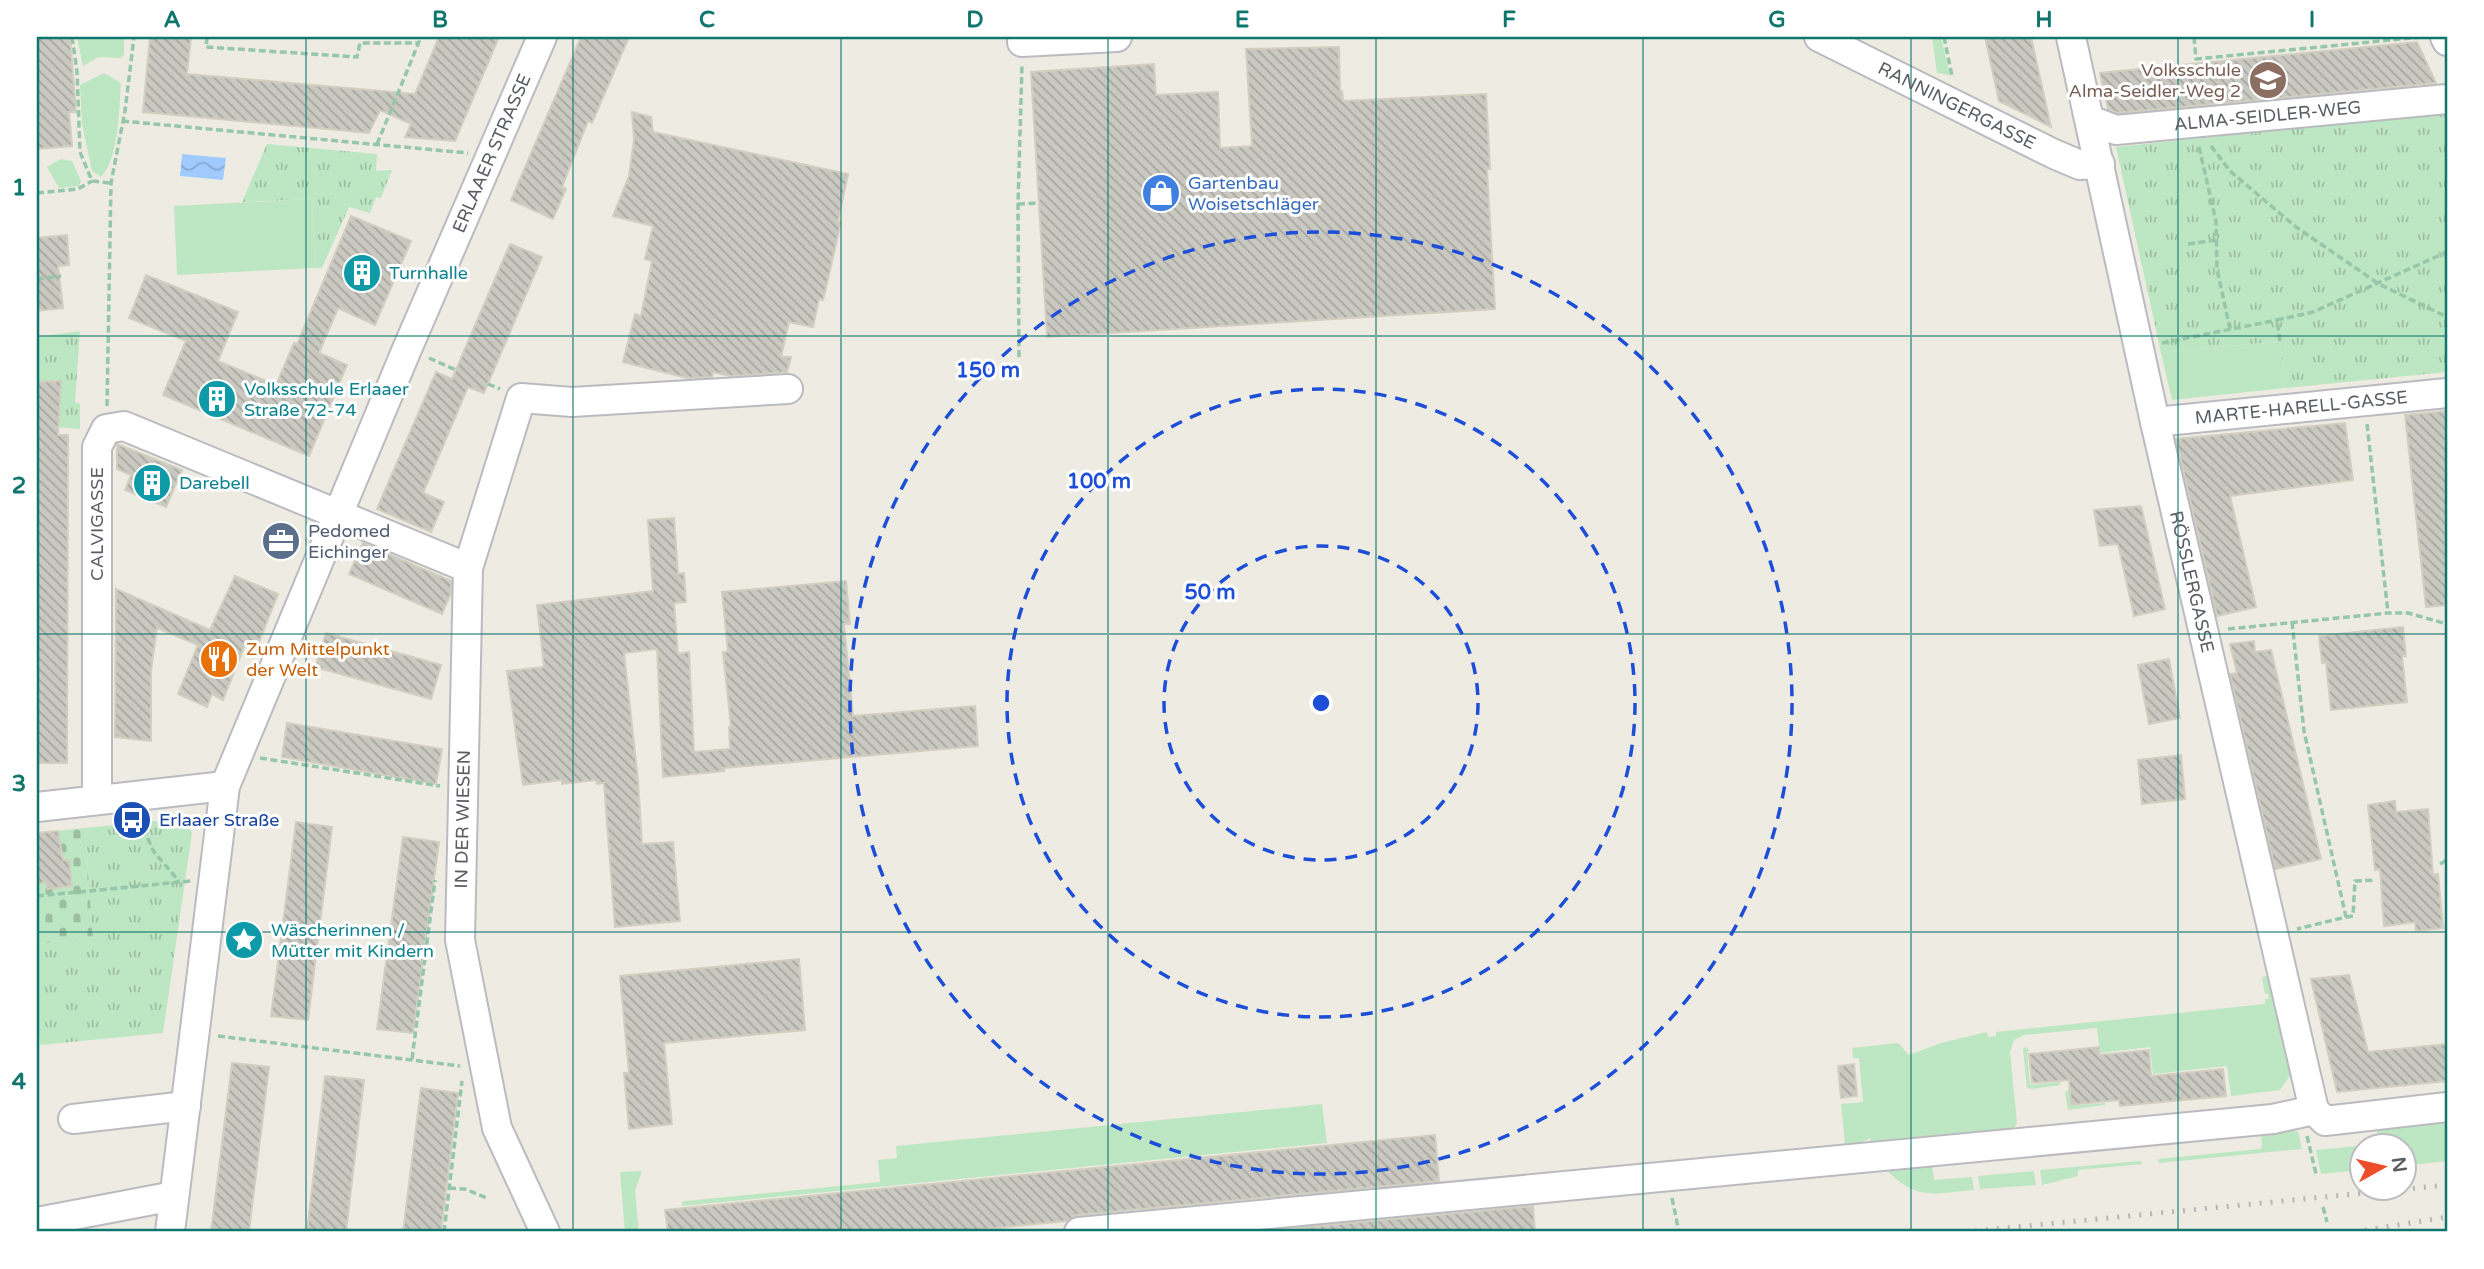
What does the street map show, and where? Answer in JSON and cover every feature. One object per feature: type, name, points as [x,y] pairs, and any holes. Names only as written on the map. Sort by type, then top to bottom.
[{"type":"street","name":"ERLAAER STRASSE","points":[[170,1232],[225,786],[542,37]]},
{"type":"street","points":[[1022,42],[1117,37]]},
{"type":"street","name":"RANNINGERGASSE","points":[[1819,37],[2080,164],[2099,164]]},
{"type":"street","name":"RÖSSLERGASSE","points":[[2071,37],[2155,422],[2274,934],[2320,1116]]},
{"type":"street","name":"ALMA-SEIDLER-WEG","points":[[2090,120],[2116,130],[2194,125],[2447,99]]},
{"type":"street","name":"IN DER WIESEN","points":[[545,1232],[497,1128],[473,1065],[460,940],[468,568],[521,398],[572,402],[788,388]]},
{"type":"street","name":"MARTE-HARELL-GASSE","points":[[2155,422],[2447,393]]},
{"type":"street","points":[[106,429],[124,426],[468,568]]},
{"type":"street","name":"CALVIGASSE","points":[[97,800],[97,447],[106,429]]},
{"type":"street","points":[[37,807],[225,786]]},
{"type":"street","points":[[73,1119],[186,1106]]},
{"type":"street","points":[[1079,1232],[2273,1119],[2447,1107]]},
{"type":"street","points":[[37,1222],[174,1196]]},
{"type":"path","points":[[72,37],[77,71],[80,152],[92,181]]},
{"type":"path","points":[[106,429],[111,183],[134,37]]},
{"type":"path","points":[[207,37],[206,47],[357,57],[360,43],[418,43]]},
{"type":"path","points":[[377,144],[421,37]]},
{"type":"path","points":[[1944,37],[1959,106]]},
{"type":"path","points":[[2194,37],[2196,59],[2426,37]]},
{"type":"path","points":[[1019,358],[1018,204],[1022,42]]},
{"type":"path","points":[[122,121],[491,155]]},
{"type":"path","points":[[2194,125],[2216,221],[2217,269],[2230,329]]},
{"type":"path","points":[[2194,125],[2230,172],[2296,227],[2379,284],[2447,317]]},
{"type":"path","points":[[37,193],[78,189],[92,181],[111,183]]},
{"type":"path","points":[[1018,204],[1039,204]]},
{"type":"path","points":[[2188,244],[2216,240]]},
{"type":"path","points":[[2139,348],[2313,312],[2447,252]]},
{"type":"path","points":[[37,279],[61,276]]},
{"type":"path","points":[[2277,320],[2280,341]]},
{"type":"path","points":[[2364,401],[2388,613]]},
{"type":"path","points":[[2204,632],[2388,613],[2407,613],[2447,624]]},
{"type":"path","points":[[2292,622],[2304,731],[2346,917]]},
{"type":"path","points":[[239,755],[462,790]]},
{"type":"path","points":[[136,796],[139,823],[154,852],[179,881]]},
{"type":"path","points":[[2440,864],[2447,860]]},
{"type":"path","points":[[412,1059],[436,870]]},
{"type":"path","points":[[2274,934],[2353,916],[2355,881],[2375,880]]},
{"type":"path","points":[[37,896],[179,881],[215,881]]},
{"type":"path","points":[[195,1033],[473,1065],[449,1188],[444,1232]]},
{"type":"path","points":[[1670,1175],[1673,1210],[1679,1232]]},
{"type":"path","points":[[449,1188],[465,1189],[489,1199]]},
{"type":"path","points":[[2323,1207],[2327,1222]]},
{"type":"green space","points":[[77,37],[124,37],[124,54],[121,58],[98,57],[83,66]]},
{"type":"green space","points":[[1932,37],[1941,37],[1950,75],[1937,73]]},
{"type":"green space","points":[[104,73],[121,83],[115,146],[107,169],[101,177],[92,171],[82,124],[80,85]]},
{"type":"green space","points":[[2447,112],[2447,372],[2285,388],[2280,341],[2161,353],[2116,147]]},
{"type":"green space","points":[[267,144],[377,154],[376,171],[392,170],[381,198],[376,197],[370,213],[349,207],[322,268],[315,268],[312,199],[242,202]]},
{"type":"green space","points":[[61,159],[72,161],[81,181],[79,186],[59,188],[47,167]]},
{"type":"green space","points":[[312,199],[315,268],[177,275],[174,206]]},
{"type":"green space","points":[[80,331],[75,402],[80,404],[80,429],[58,427],[49,385],[37,382],[37,337]]},
{"type":"green space","points":[[2280,341],[2285,388],[2172,400],[2161,353]]},
{"type":"green space","points":[[185,818],[192,833],[163,1033],[40,1045],[37,944],[93,937],[85,828]]},
{"type":"green space","points":[[85,828],[93,937],[37,944],[37,833]]},
{"type":"green space","points":[[2272,975],[2294,1070],[2280,1090],[2231,1096],[2227,1066],[2153,1074],[2150,1047],[2100,1053],[2097,1028],[2024,1035],[2014,1040],[2010,1052],[2017,1123],[2014,1128],[1871,1141],[1870,1138],[1845,1144],[1841,1104],[1863,1102],[1859,1058],[1853,1058],[1852,1048],[1898,1043],[1909,1055],[1941,1043],[1987,1032],[1988,1037],[1996,1036],[1996,1032],[2265,1004],[2265,999],[2269,998],[2268,994],[2265,994],[2262,977]]},
{"type":"green space","points":[[2026,1047],[2030,1051],[2027,1052],[2030,1085],[2060,1082],[2060,1085],[2027,1088],[2023,1049]]},
{"type":"green space","points":[[2069,1090],[2071,1106],[2105,1105],[2068,1110],[2065,1092]]},
{"type":"green space","points":[[1322,1104],[1327,1143],[682,1206],[682,1202],[686,1201],[880,1182],[878,1160],[897,1158],[896,1146]]},
{"type":"green space","points":[[2447,1123],[2447,1161],[2418,1164],[2418,1132],[2377,1130]]},
{"type":"green space","points":[[2298,1131],[2302,1149],[2159,1163],[2158,1159],[2260,1149],[2261,1133]]},
{"type":"green space","points":[[2348,1147],[2348,1171],[2321,1174],[2316,1150]]},
{"type":"green space","points":[[2140,1161],[2143,1164],[2078,1170],[2078,1176],[2042,1185],[2040,1170]]},
{"type":"green space","points":[[1932,1165],[1934,1180],[1972,1177],[1974,1190],[1937,1193],[1917,1191],[1897,1180],[1886,1169]]},
{"type":"green space","points":[[642,1171],[635,1191],[639,1232],[625,1232],[620,1172]]},
{"type":"green space","points":[[2034,1171],[2036,1185],[1980,1189],[1978,1176]]},
{"type":"water","points":[[182,154],[226,158],[223,180],[180,176]]},
{"type":"building","points":[[37,37],[70,37],[76,112],[69,112],[72,146],[37,149]]},
{"type":"building","points":[[150,37],[191,37],[187,74],[415,94],[439,37],[499,37],[455,141],[405,137],[411,124],[380,110],[369,133],[143,112]]},
{"type":"building","points":[[581,37],[629,37],[592,123],[588,121],[562,187],[566,189],[553,219],[511,200]]},
{"type":"building","points":[[1985,37],[2031,37],[2051,127],[1999,101]]},
{"type":"building","name":"Volksschule Alma-Seidler-Weg 2","points":[[2417,42],[2436,83],[2118,113],[2108,109],[2100,73]]},
{"type":"building","points":[[1339,47],[1340,91],[1343,101],[1486,94],[1490,169],[1487,169],[1495,309],[1047,337],[1031,72],[1154,64],[1156,95],[1218,92],[1220,148],[1252,146],[1246,49]]},
{"type":"building","points":[[632,112],[651,117],[653,132],[848,174],[838,221],[841,222],[823,300],[819,299],[813,327],[789,322],[781,357],[791,357],[787,372],[730,376],[713,372],[712,377],[687,378],[623,362],[635,314],[641,316],[652,261],[645,259],[653,226],[613,216],[629,176],[634,140]]},
{"type":"building","points":[[351,216],[411,241],[375,325],[338,308],[319,353],[347,365],[309,456],[163,395],[186,341],[129,318],[146,275],[238,312],[218,361],[276,385],[294,343],[297,344]]},
{"type":"building","points":[[67,235],[69,265],[58,266],[63,308],[37,311],[37,238]]},
{"type":"building","points":[[510,244],[542,257],[484,393],[468,387],[423,493],[444,502],[431,532],[377,509],[436,372],[452,379]]},
{"type":"building","points":[[61,381],[58,435],[68,435],[67,763],[37,763],[37,382]]},
{"type":"building","points":[[2447,411],[2447,605],[2426,607],[2405,415]]},
{"type":"building","points":[[2345,423],[2353,480],[2230,496],[2256,607],[2217,616],[2176,439]]},
{"type":"building","name":"Darebell","points":[[117,444],[182,470],[166,507],[125,490],[131,475],[117,469]]},
{"type":"building","points":[[2141,506],[2165,609],[2134,616],[2118,544],[2100,546],[2094,510]]},
{"type":"building","points":[[674,518],[678,574],[684,573],[686,602],[674,603],[678,654],[689,652],[694,752],[730,749],[731,727],[723,652],[728,652],[722,592],[846,581],[850,624],[844,624],[853,716],[975,706],[978,746],[724,768],[724,771],[663,777],[657,649],[624,653],[642,844],[673,842],[680,921],[615,927],[604,783],[597,784],[596,780],[562,784],[562,780],[523,785],[507,671],[544,667],[537,605],[653,591],[648,520]]},
{"type":"building","points":[[363,543],[451,581],[451,593],[442,614],[349,574]]},
{"type":"building","points":[[235,576],[278,594],[256,650],[245,645],[223,700],[212,694],[207,707],[178,694],[198,645],[157,628],[151,670],[151,741],[115,737],[116,589],[210,630]]},
{"type":"building","points":[[2403,627],[2406,656],[2402,656],[2407,702],[2331,710],[2326,663],[2322,663],[2319,636]]},
{"type":"building","points":[[326,633],[441,665],[431,699],[315,667]]},
{"type":"building","points":[[2254,641],[2255,652],[2271,650],[2321,859],[2275,869],[2230,674],[2237,673],[2230,644]]},
{"type":"building","points":[[2169,659],[2180,718],[2149,724],[2138,665]]},
{"type":"building","points":[[287,723],[442,749],[436,784],[282,757]]},
{"type":"building","points":[[2181,755],[2185,799],[2142,804],[2138,760]]},
{"type":"building","points":[[2395,801],[2396,812],[2428,809],[2433,875],[2438,874],[2443,928],[2416,931],[2415,922],[2384,926],[2380,869],[2375,870],[2368,805]]},
{"type":"building","points":[[296,822],[332,827],[308,1020],[271,1016]]},
{"type":"building","points":[[58,831],[63,860],[69,860],[72,886],[47,889],[46,882],[37,884],[37,833]]},
{"type":"building","points":[[403,837],[439,842],[413,1033],[377,1029]]},
{"type":"building","points":[[799,959],[805,1030],[664,1043],[672,1124],[629,1129],[624,1073],[629,1073],[620,976]]},
{"type":"building","points":[[2349,975],[2368,1052],[2447,1044],[2447,1081],[2337,1092],[2311,979]]},
{"type":"building","points":[[2099,1047],[2099,1055],[2149,1050],[2151,1076],[2223,1069],[2226,1096],[2120,1106],[2119,1100],[2071,1105],[2069,1080],[2032,1083],[2029,1054]]},
{"type":"building","points":[[232,1063],[269,1067],[249,1232],[211,1232]]},
{"type":"building","points":[[1854,1064],[1857,1096],[1841,1098],[1838,1066]]},
{"type":"building","points":[[325,1076],[364,1080],[346,1232],[307,1232]]},
{"type":"building","points":[[421,1088],[458,1093],[441,1232],[403,1232]]},
{"type":"building","points":[[1435,1135],[1439,1181],[1077,1215],[1067,1221],[955,1232],[668,1232],[665,1210]]},
{"type":"building","points":[[1533,1206],[1535,1232],[1253,1232]]},
{"type":"railway","points":[[1964,1232],[2447,1185]]},
{"type":"railway","points":[[2354,1232],[2447,1217]]},
{"type":"place","name":"Volksschule Alma-Seidler-Weg 2","points":[[2268,80]]},
{"type":"place","name":"Gartenbau Woisetschläger","points":[[1161,193]]},
{"type":"place","name":"Turnhalle","points":[[362,273]]},
{"type":"place","name":"Volksschule Erlaaer Straße 72-74","points":[[217,399]]},
{"type":"place","name":"Darebell","points":[[152,483]]},
{"type":"place","name":"Pedomed Eichinger","points":[[281,541]]},
{"type":"place","name":"Zum Mittelpunkt der Welt","points":[[219,659]]},
{"type":"place","name":"Erlaaer Straße","points":[[132,820]]},
{"type":"place","name":"Wäscherinnen / Mütter mit Kindern","points":[[244,940]]}]
